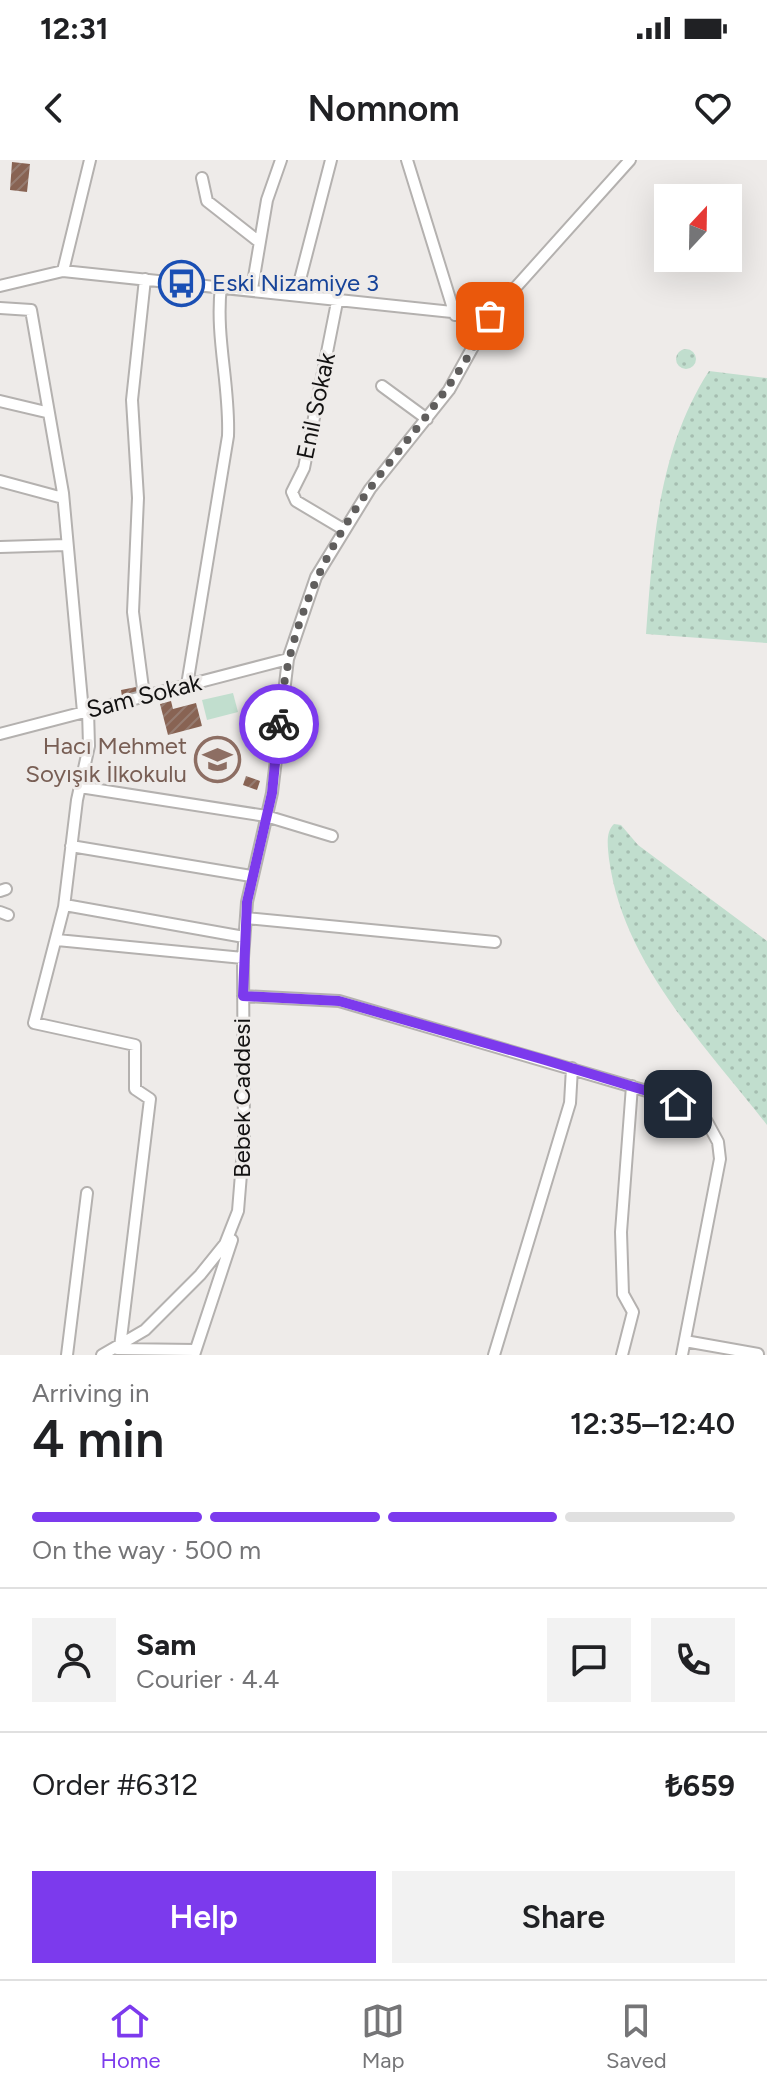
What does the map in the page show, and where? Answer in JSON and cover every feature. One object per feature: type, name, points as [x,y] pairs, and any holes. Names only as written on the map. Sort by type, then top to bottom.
[{"type":"street","points":[[63,271],[90,160]]},
{"type":"street","points":[[252,289],[258,241],[281,160]]},
{"type":"street","points":[[296,295],[331,160]]},
{"type":"street","points":[[407,160],[455,315]]},
{"type":"street","name":"Bebek Caddesi","points":[[102,1355],[119,1348],[145,1330],[210,1266],[235,1222],[241,1200],[246,918],[251,876],[266,816],[288,659],[308,593],[343,529],[460,372],[490,316],[630,160]]},
{"type":"street","points":[[202,178],[207,201],[258,241]]},
{"type":"street","points":[[0,286],[63,271],[252,289],[455,315],[490,316]]},
{"type":"street","points":[[144,696],[133,612],[138,498],[132,400],[145,279]]},
{"type":"street","points":[[187,685],[228,436],[219,325],[221,286]]},
{"type":"street","name":"Enil Sokak","points":[[337,302],[304,468],[292,492],[296,501],[343,529]]},
{"type":"street","points":[[0,308],[31,310],[63,498],[89,746],[71,846],[65,905],[34,1023],[135,1045],[135,1089],[150,1099],[119,1348],[194,1353],[226,1262],[235,1222]]},
{"type":"street","points":[[382,386],[427,419]]},
{"type":"street","points":[[0,401],[46,412]]},
{"type":"street","points":[[0,481],[63,498]]},
{"type":"street","points":[[0,547],[66,545]]},
{"type":"street","name":"Sam Sokak","points":[[0,734],[288,659]]},
{"type":"street","points":[[80,787],[266,816],[332,836]]},
{"type":"street","points":[[71,846],[251,876]]},
{"type":"street","points":[[65,905],[244,937]]},
{"type":"street","points":[[246,918],[495,942]]},
{"type":"street","points":[[57,940],[243,958]]},
{"type":"street","points":[[243,996],[339,1001],[632,1086],[699,1114],[711,1126],[718,1142],[719,1171],[682,1355]]},
{"type":"street","points":[[494,1355],[570,1103],[572,1068]]},
{"type":"street","points":[[622,1355],[633,1312],[623,1294],[621,1232],[632,1086]]},
{"type":"street","points":[[67,1355],[87,1193]]},
{"type":"street","points":[[685,1341],[758,1354]]},
{"type":"green space","points":[[686,349],[693,352],[696,359],[693,366],[686,369],[679,366],[676,359],[679,352]]},
{"type":"green space","points":[[709,371],[767,378],[767,643],[646,634],[656,532],[668,465],[692,401]]},
{"type":"green space","points":[[233,693],[238,712],[207,720],[202,700]]},
{"type":"green space","points":[[614,824],[621,825],[638,845],[767,941],[767,1125],[670,1001],[631,934],[617,897],[609,859],[608,836]]},
{"type":"building","points":[[12,162],[30,164],[27,192],[10,190]]},
{"type":"building","points":[[136,687],[137,694],[122,697],[121,690]]},
{"type":"building","points":[[171,701],[173,709],[196,703],[202,726],[168,735],[160,704]]},
{"type":"building","points":[[246,776],[260,781],[257,790],[243,785]]},
{"type":"way so far","points":[[279,724],[282,689],[294,636],[308,593],[324,560],[370,489],[449,390],[490,316]]},
{"type":"place","name":"Eski Nizamiye 3","points":[[181,283]]},
{"type":"place","name":"Hacı Mehmet Soyışık İlkokulu","points":[[218,760]]},
{"type":"route","points":[[279,724],[272,793],[247,902],[243,996],[339,1001],[411,1019],[657,1094],[678,1104]]}]
